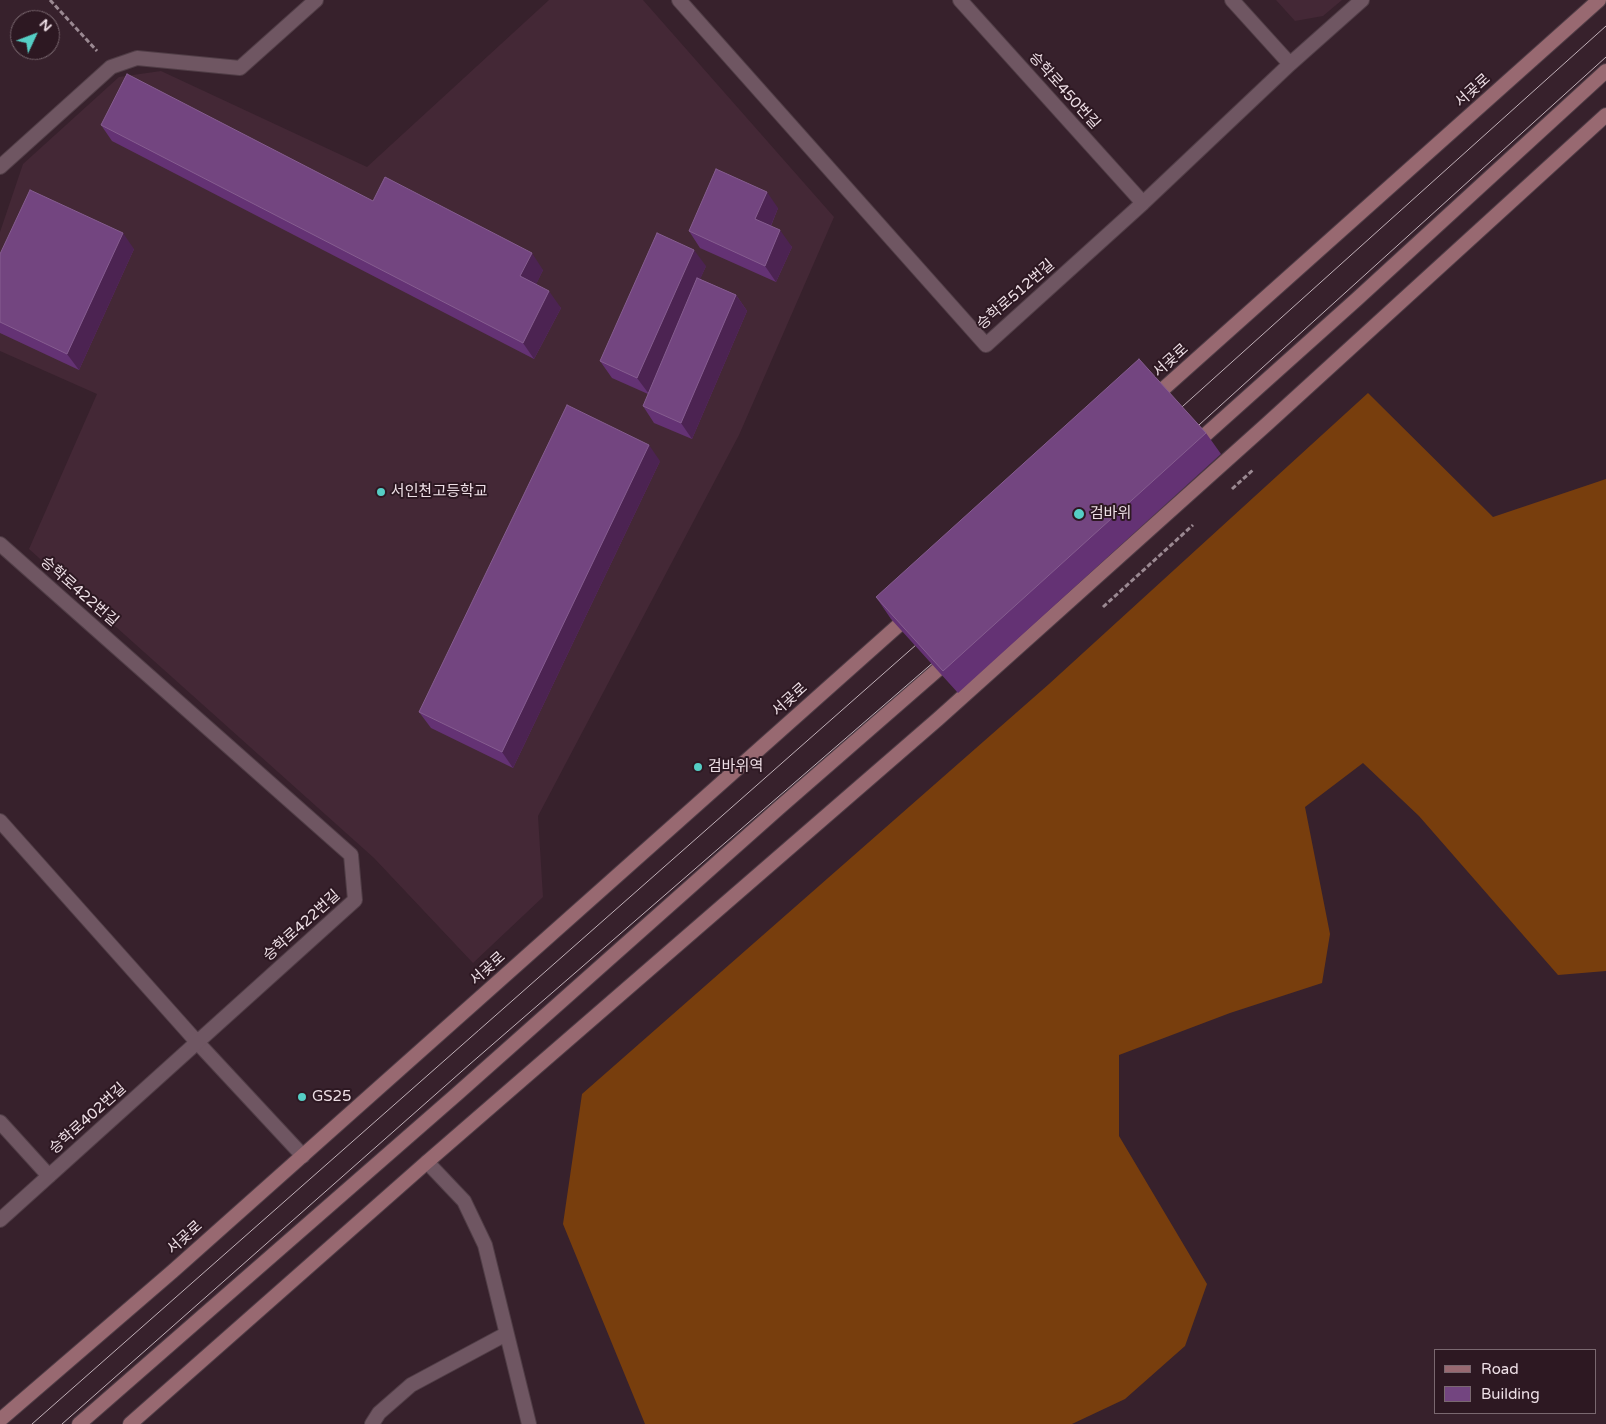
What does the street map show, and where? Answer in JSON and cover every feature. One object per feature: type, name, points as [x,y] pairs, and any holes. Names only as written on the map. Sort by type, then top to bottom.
[{"type":"main road","name":"서곶로","points":[[1145,406],[1599,0]]},
{"type":"main road","points":[[1182,455],[1357,299],[1606,71]]},
{"type":"main road","points":[[130,1424],[427,1162],[938,719],[1267,424],[1606,115]]},
{"type":"main road","name":"서곶로","points":[[0,1420],[173,1271],[923,604]]},
{"type":"main road","points":[[79,1424],[382,1160],[780,806],[961,649]]},
{"type":"street","points":[[0,167],[111,67],[137,58],[240,68],[316,0]]},
{"type":"street","name":"승학로512번길","points":[[679,0],[986,345],[1143,203],[1290,64],[1362,0]]},
{"type":"street","name":"승학로450번길","points":[[960,0],[1143,203]]},
{"type":"street","points":[[1232,0],[1290,64]]},
{"type":"street","name":"승학로422번길","points":[[0,544],[351,855],[355,900],[197,1042]]},
{"type":"street","points":[[0,821],[197,1042],[303,1156]]},
{"type":"street","name":"승학로402번길","points":[[0,1220],[197,1042]]},
{"type":"street","points":[[0,1122],[49,1176]]},
{"type":"street","points":[[427,1162],[464,1200],[485,1245],[530,1424]]},
{"type":"street","points":[[372,1424],[380,1413],[411,1385],[506,1334]]},
{"type":"path","points":[[50,0],[111,67]]},
{"type":"path","points":[[1102,607],[1193,525]]},
{"type":"shaded area","name":"서인천고등학교","points":[[549,0],[643,0],[834,217],[739,435],[538,816],[543,897],[473,963],[374,858],[29,549],[97,394],[0,351],[0,232],[23,164],[119,77],[161,71],[367,167]]},
{"type":"shaded area","points":[[1276,0],[1342,0],[1323,16],[1295,21]]},
{"type":"shaded area","points":[[1368,393],[1493,517],[1606,479],[1606,971],[1558,975],[1419,816],[1363,763],[1305,807],[1330,934],[1322,983],[1230,1013],[1119,1055],[1119,1136],[1207,1284],[1185,1346],[1125,1399],[1072,1424],[645,1424],[563,1224],[582,1094],[1049,684]]},
{"type":"building","points":[[127,74],[373,201],[385,177],[532,253],[520,276],[549,291],[523,343],[101,125]]},
{"type":"building","points":[[716,169],[767,192],[755,219],[780,230],[765,266],[689,231]]},
{"type":"building","points":[[30,190],[123,233],[67,354],[0,322],[0,254]]},
{"type":"building","points":[[657,233],[694,250],[637,378],[600,361]]},
{"type":"building","points":[[697,278],[736,295],[681,423],[643,406]]},
{"type":"building","points":[[1139,359],[1206,433],[943,671],[876,597]]},
{"type":"building","points":[[567,405],[649,445],[502,752],[419,712]]},
{"type":"tram line","points":[[1173,415],[1606,26]]},
{"type":"tram line","points":[[1189,434],[1606,57]]},
{"type":"tram line","points":[[32,1424],[925,637]]},
{"type":"tram line","points":[[62,1424],[470,1064],[943,654]]},
{"type":"place","name":"서인천고등학교","points":[[381,492]]},
{"type":"place","name":"검바위","points":[[1079,514]]},
{"type":"place","name":"검바위역","points":[[698,767]]},
{"type":"place","name":"GS25","points":[[302,1097]]}]
